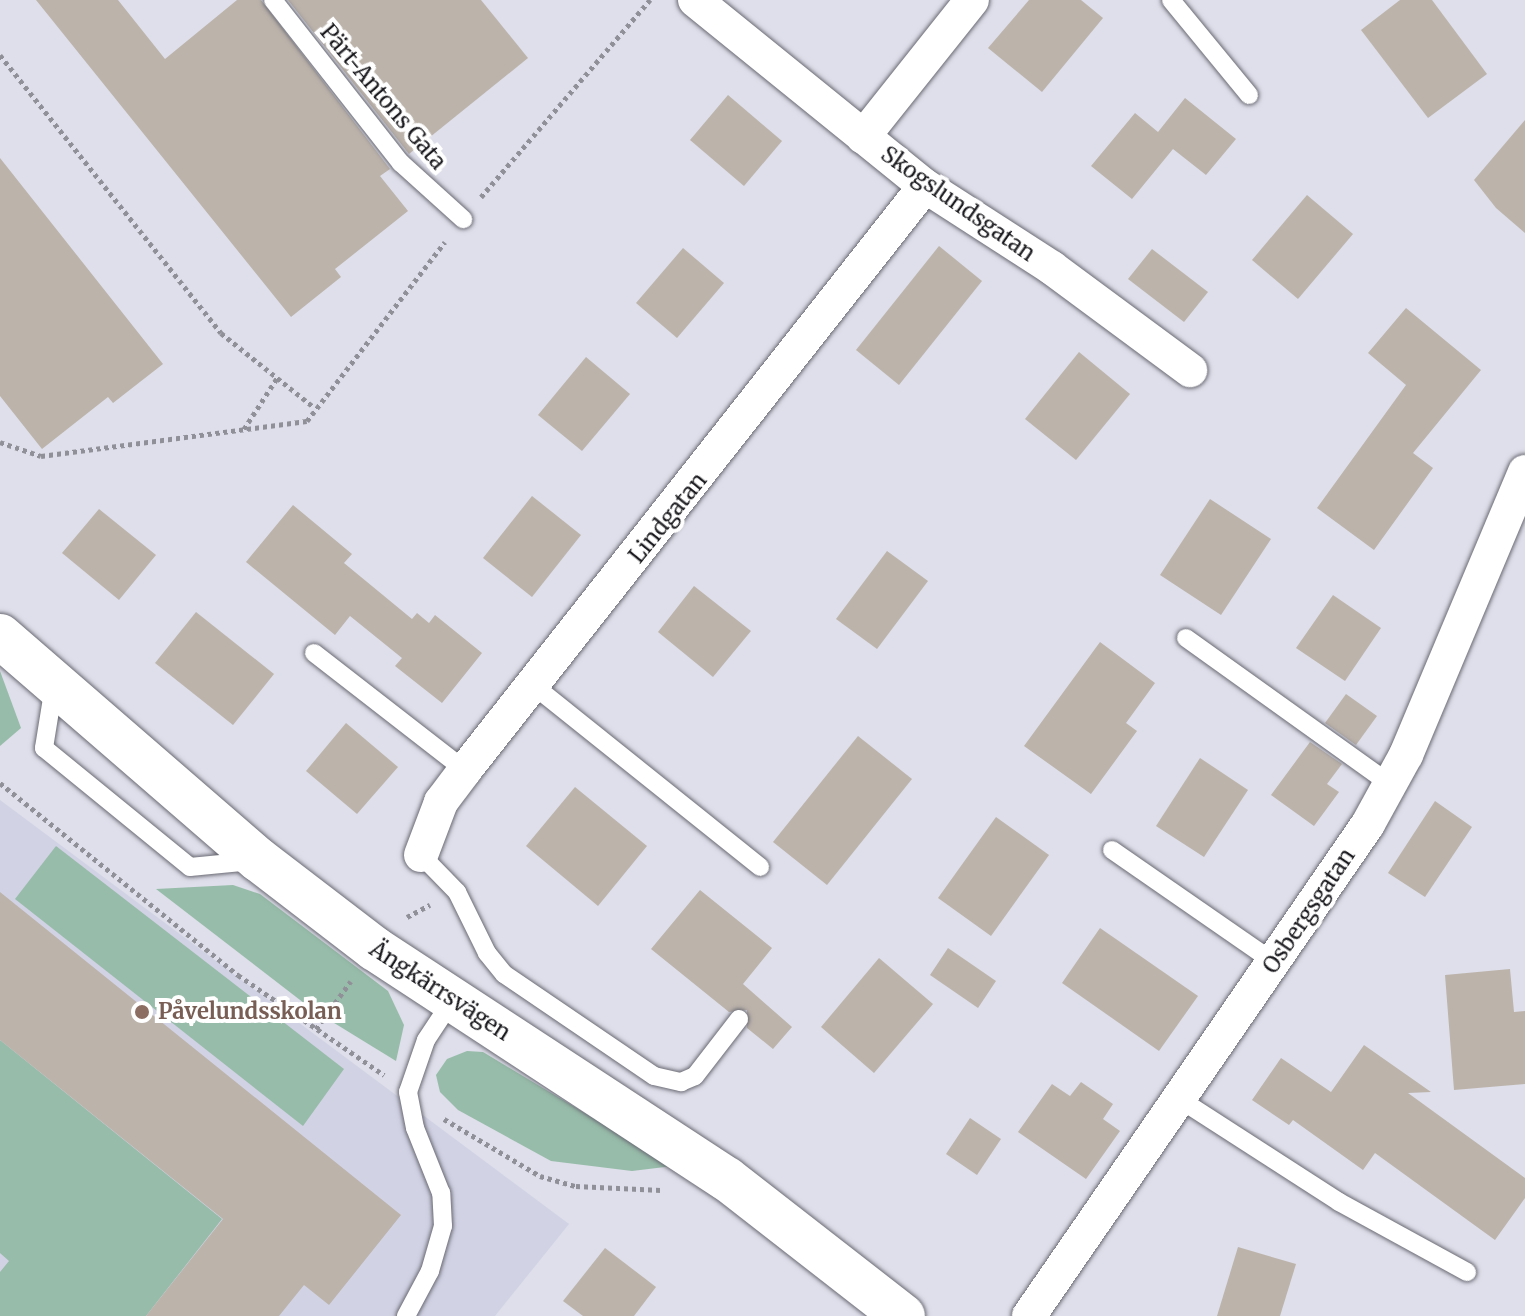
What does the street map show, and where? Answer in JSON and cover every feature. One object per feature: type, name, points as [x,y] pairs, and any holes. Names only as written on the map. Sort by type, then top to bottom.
[{"type":"street","name":"Skogslundsgatan","points":[[695,0],[925,186],[1052,268],[1190,370]]},
{"type":"street","points":[[863,137],[972,0]]},
{"type":"street","name":"Lindgatan","points":[[421,855],[441,802],[465,770],[925,186]]},
{"type":"street","name":"Osbergsgatan","points":[[1029,1316],[1275,963],[1391,785],[1521,493]]},
{"type":"street","name":"Ängkärrsvägen","points":[[0,636],[54,686],[259,860],[375,949],[727,1179],[903,1316]]},
{"type":"lane","name":"Pärt-Antons Gata","points":[[273,0],[401,163],[463,219]]},
{"type":"lane","points":[[1171,0],[1249,95]]},
{"type":"lane","points":[[1186,638],[1391,785]]},
{"type":"lane","points":[[314,653],[465,770]]},
{"type":"lane","points":[[533,685],[760,867]]},
{"type":"lane","points":[[1112,850],[1275,963]]},
{"type":"lane","points":[[421,855],[457,892],[487,953],[504,974],[654,1076],[681,1082],[695,1076],[739,1019]]},
{"type":"lane","points":[[406,1316],[430,1271],[443,1226],[441,1193],[415,1128],[408,1092],[426,1040],[453,999]]},
{"type":"lane","points":[[1181,1100],[1339,1202],[1467,1272]]},
{"type":"path","points":[[0,442],[41,456],[307,421],[463,219],[650,0]]},
{"type":"path","points":[[0,55],[221,333],[315,408]]},
{"type":"path","points":[[244,429],[277,378]]},
{"type":"shaded area","name":"Påvelundsskolan","points":[[0,800],[569,1224],[495,1316],[0,1316]]},
{"type":"green space","points":[[0,671],[21,728],[0,746]]},
{"type":"green space","points":[[56,846],[344,1069],[303,1126],[15,899]]},
{"type":"green space","points":[[233,885],[260,894],[388,991],[404,1025],[396,1061],[313,1010],[156,889]]},
{"type":"green space","points":[[0,1040],[222,1219],[146,1316],[0,1316],[0,1272],[9,1261],[0,1253]]},
{"type":"green space","points":[[467,1051],[483,1052],[673,1166],[632,1171],[551,1161],[458,1110],[440,1092],[436,1075],[447,1059]]},
{"type":"building","points":[[36,0],[118,0],[165,59],[237,0],[261,0],[390,169],[380,176],[408,211],[335,269],[341,277],[291,317]]},
{"type":"building","points":[[288,0],[481,0],[528,58],[409,154]]},
{"type":"building","points":[[1029,0],[1081,0],[1103,18],[1042,92],[988,48]]},
{"type":"building","points":[[1400,0],[1432,0],[1487,74],[1428,118],[1361,30]]},
{"type":"building","points":[[728,95],[782,141],[744,186],[690,140]]},
{"type":"building","points":[[1185,98],[1236,139],[1206,175],[1173,149],[1132,199],[1091,166],[1135,113],[1158,132]]},
{"type":"building","points":[[1525,120],[1525,233],[1496,208],[1474,180]]},
{"type":"building","points":[[0,158],[163,364],[113,403],[108,397],[42,449],[0,396]]},
{"type":"building","points":[[1307,195],[1353,234],[1298,299],[1252,260]]},
{"type":"building","points":[[939,246],[982,281],[899,385],[856,350]]},
{"type":"building","points":[[683,248],[724,283],[677,338],[636,303]]},
{"type":"building","points":[[1152,249],[1208,292],[1184,322],[1128,279]]},
{"type":"building","points":[[1406,308],[1481,370],[1413,453],[1433,468],[1374,550],[1317,508],[1406,385],[1368,353]]},
{"type":"building","points":[[1079,352],[1130,394],[1076,460],[1025,419]]},
{"type":"building","points":[[586,357],[630,394],[582,451],[538,415]]},
{"type":"building","points":[[532,496],[581,535],[532,597],[483,558]]},
{"type":"building","points":[[1210,499],[1271,539],[1221,615],[1160,575]]},
{"type":"building","points":[[293,505],[352,554],[344,563],[412,619],[417,613],[429,623],[435,615],[482,653],[442,703],[395,666],[402,658],[350,616],[335,635],[246,562]]},
{"type":"building","points":[[99,509],[156,555],[119,600],[62,553]]},
{"type":"building","points":[[887,551],[928,581],[877,649],[836,619]]},
{"type":"building","points":[[694,586],[751,631],[713,677],[658,632]]},
{"type":"building","points":[[1333,595],[1381,628],[1345,681],[1296,648]]},
{"type":"building","points":[[196,612],[274,674],[233,725],[155,663]]},
{"type":"building","points":[[1100,642],[1155,683],[1126,723],[1137,731],[1091,794],[1024,746]]},
{"type":"building","points":[[1346,694],[1377,716],[1356,745],[1325,723]]},
{"type":"building","points":[[346,723],[398,767],[357,814],[306,771]]},
{"type":"building","points":[[858,736],[912,779],[827,885],[773,842]]},
{"type":"building","points":[[1310,742],[1342,764],[1327,784],[1339,792],[1314,826],[1271,795]]},
{"type":"building","points":[[1200,758],[1248,790],[1204,857],[1156,826]]},
{"type":"building","points":[[575,787],[647,846],[598,906],[526,846]]},
{"type":"building","points":[[1435,801],[1472,827],[1425,897],[1388,873]]},
{"type":"building","points":[[996,817],[1049,855],[991,936],[938,898]]},
{"type":"building","points":[[700,890],[772,948],[743,984],[792,1027],[773,1049],[747,1028],[747,1010],[729,1012],[651,949]]},
{"type":"building","points":[[0,892],[401,1215],[329,1305],[304,1285],[279,1316],[146,1316],[223,1219],[0,1040]]},
{"type":"building","points":[[1100,928],[1198,996],[1159,1051],[1062,983]]},
{"type":"building","points":[[948,948],[996,981],[978,1008],[930,975]]},
{"type":"building","points":[[879,958],[933,1004],[874,1073],[821,1027]]},
{"type":"building","points":[[1510,969],[1514,1012],[1525,1011],[1525,1084],[1454,1090],[1445,975]]},
{"type":"building","points":[[1364,1045],[1431,1092],[1408,1093],[1525,1178],[1525,1198],[1495,1240],[1375,1153],[1363,1170],[1293,1120],[1289,1125],[1252,1100],[1281,1058],[1331,1092]]},
{"type":"building","points":[[1081,1082],[1113,1104],[1103,1119],[1120,1131],[1086,1179],[1018,1132],[1052,1084],[1070,1096]]},
{"type":"building","points":[[970,1118],[1001,1139],[977,1175],[946,1154]]},
{"type":"building","points":[[1238,1247],[1296,1264],[1280,1316],[1217,1316]]},
{"type":"building","points":[[605,1248],[656,1287],[634,1316],[583,1316],[563,1301]]},
{"type":"place","name":"Påvelundsskolan","points":[[142,1012]]}]
